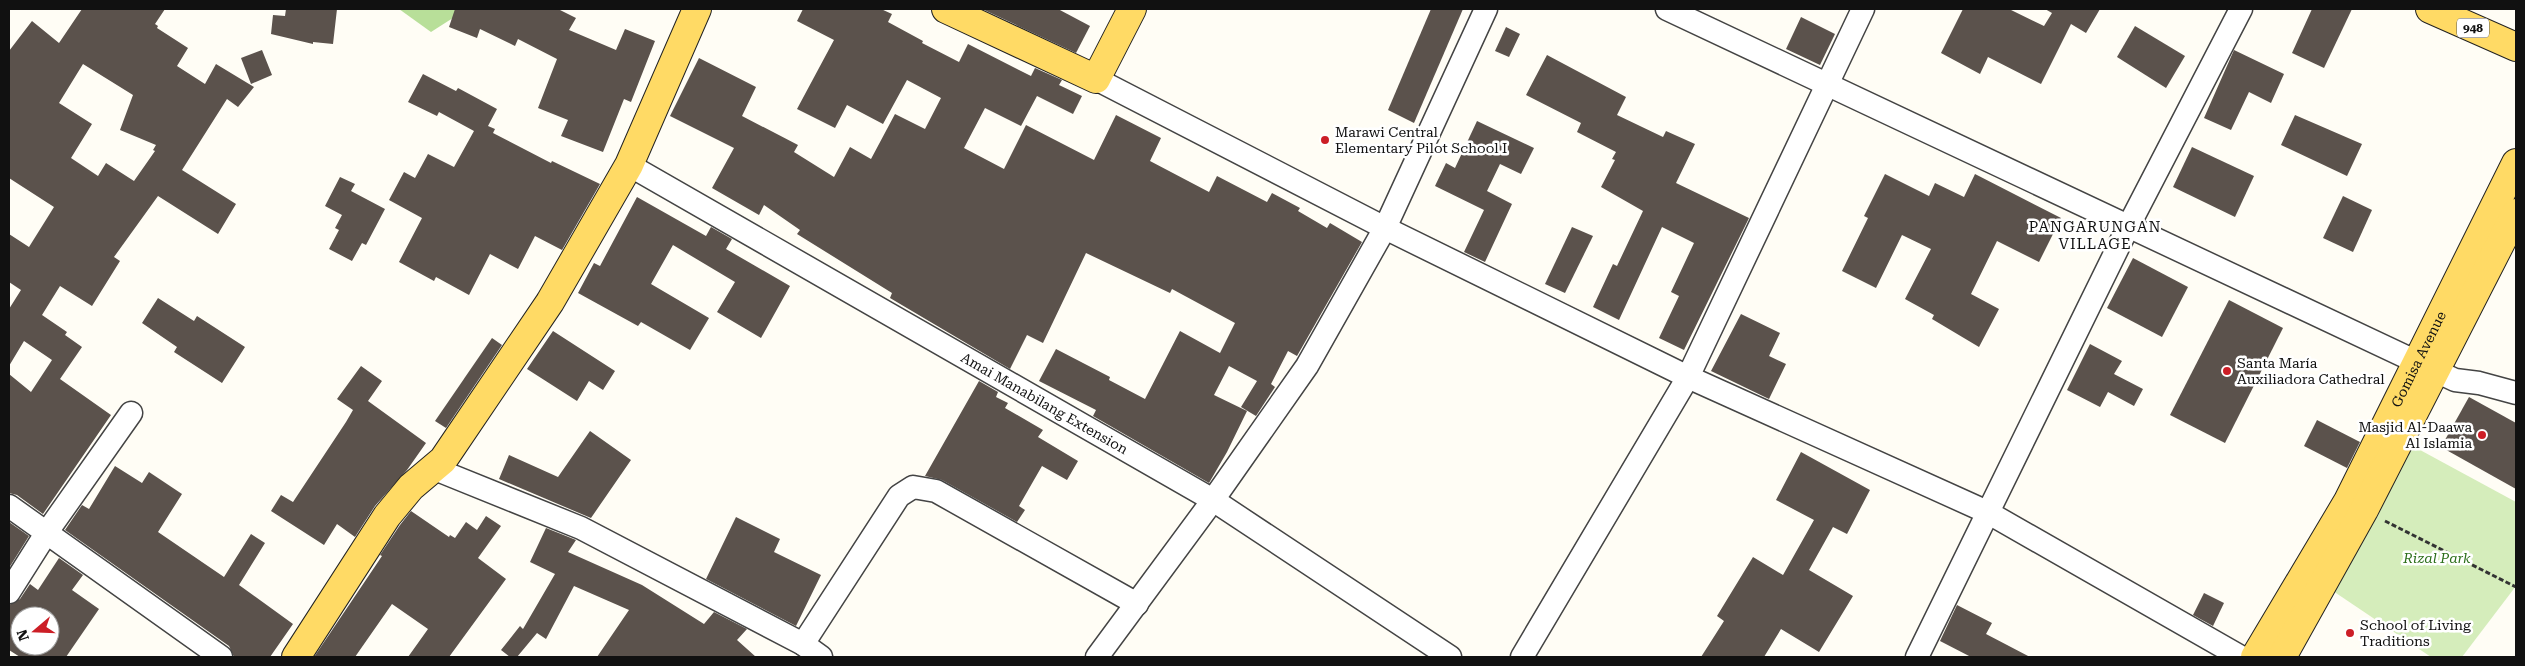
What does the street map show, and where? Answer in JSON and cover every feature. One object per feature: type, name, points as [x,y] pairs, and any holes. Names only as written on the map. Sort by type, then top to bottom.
[{"type":"main road","points":[[296,657],[400,498],[435,469],[468,425],[550,302],[630,165],[696,9]]},
{"type":"main road","points":[[946,9],[1096,79],[1132,9]]},
{"type":"main road","name":"948","points":[[2430,9],[2516,47]]},
{"type":"main road","name":"Gomisa Avenue","points":[[2282,657],[2364,510],[2425,365],[2515,168]]},
{"type":"main road","name":"Gomisa Avenue","points":[[2255,657],[2516,213]]},
{"type":"street","points":[[1098,657],[1213,500],[1307,366],[1385,228],[1486,9]]},
{"type":"street","points":[[1667,9],[2455,380],[2479,383],[2516,393]]},
{"type":"street","points":[[1522,657],[1688,377],[1863,9]]},
{"type":"street","points":[[1916,657],[2128,227],[2240,9]]},
{"type":"street","points":[[1096,79],[1385,228],[1688,377],[1987,512],[2240,657]]},
{"type":"street","name":"Amai Manabilang Extension","points":[[630,165],[1213,500],[1450,657]]},
{"type":"street","points":[[9,592],[46,532],[131,413]]},
{"type":"street","points":[[435,469],[581,528],[803,644],[821,657]]},
{"type":"street","points":[[803,644],[899,496],[914,487],[936,491],[1136,604]]},
{"type":"street","points":[[9,506],[220,657]]},
{"type":"path","points":[[2364,510],[2516,587]]},
{"type":"green space","points":[[399,9],[467,9],[431,32]]},
{"type":"green space","name":"Rizal Park","points":[[2409,444],[2516,502],[2516,586],[2462,657],[2431,657],[2330,589]]},
{"type":"building","points":[[82,9],[165,9],[155,24],[158,26],[157,28],[188,48],[177,66],[205,84],[216,64],[254,87],[238,107],[227,99],[182,170],[236,204],[218,234],[158,196],[114,257],[120,261],[92,306],[60,286],[42,315],[67,332],[65,335],[82,347],[60,379],[111,415],[43,514],[17,495],[9,493],[9,374],[31,392],[52,360],[24,341],[9,366],[9,309],[21,290],[9,282],[9,234],[29,247],[54,207],[9,178],[9,51],[32,21],[59,43]],"holes":[[[83,64],[133,95],[120,130],[156,145],[153,150],[155,151],[134,181],[106,163],[98,176],[71,158],[92,124],[59,103]]]},
{"type":"building","points":[[286,9],[337,9],[333,44],[313,42],[313,44],[271,34],[273,15],[285,16]]},
{"type":"building","points":[[455,9],[558,9],[576,18],[569,30],[616,50],[625,29],[655,41],[631,102],[624,99],[603,152],[561,136],[568,120],[538,108],[557,59],[518,39],[515,46],[480,29],[477,38],[449,27]]},
{"type":"building","points":[[803,9],[881,9],[892,14],[888,22],[923,41],[922,43],[959,62],[968,44],[1031,76],[1035,68],[1062,80],[1059,85],[1082,96],[1073,114],[1037,96],[1021,126],[985,108],[964,148],[1004,169],[1026,125],[1094,160],[1116,115],[1161,138],[1150,161],[1209,192],[1217,176],[1267,202],[1272,193],[1300,208],[1298,211],[1327,228],[1330,223],[1362,242],[1297,356],[1288,351],[1271,384],[1275,387],[1256,416],[1241,407],[1257,381],[1229,366],[1214,395],[1247,411],[1209,483],[1093,416],[1096,410],[1039,381],[1056,349],[1110,377],[1109,380],[1145,399],[1180,331],[1220,353],[1235,323],[1172,289],[1170,293],[1086,253],[1043,343],[1027,335],[1010,369],[890,298],[892,293],[797,234],[800,230],[764,205],[759,215],[712,188],[734,148],[670,116],[699,58],[756,87],[742,116],[798,145],[794,152],[834,177],[850,147],[871,159],[895,114],[925,129],[941,98],[907,80],[883,124],[847,105],[835,128],[797,109],[834,40],[797,21]]},
{"type":"building","points":[[982,9],[1058,9],[1090,26],[1076,53]]},
{"type":"building","points":[[1431,9],[1463,9],[1414,123],[1388,110]]},
{"type":"building","points":[[1963,9],[2009,9],[2044,26],[2052,13],[2045,9],[2100,9],[2086,33],[2071,24],[2041,84],[1988,57],[1980,74],[1941,53]]},
{"type":"building","points":[[2312,9],[2352,9],[2324,68],[2292,53]]},
{"type":"building","points":[[1801,17],[1835,34],[1820,65],[1786,49]]},
{"type":"building","points":[[2135,26],[2185,56],[2166,88],[2117,57]]},
{"type":"building","points":[[1506,27],[1520,34],[1509,57],[1495,51]]},
{"type":"building","points":[[262,50],[272,75],[251,84],[241,58]]},
{"type":"building","points":[[2234,50],[2284,74],[2271,103],[2249,92],[2231,130],[2204,118]]},
{"type":"building","points":[[1547,55],[1626,97],[1617,115],[1663,137],[1666,131],[1695,144],[1676,183],[1749,218],[1684,350],[1659,338],[1679,296],[1671,292],[1694,243],[1662,227],[1619,320],[1593,307],[1613,264],[1617,266],[1643,211],[1601,187],[1615,160],[1612,159],[1616,152],[1577,132],[1581,123],[1526,95]]},
{"type":"building","points":[[423,74],[456,91],[458,88],[497,109],[488,126],[495,129],[493,133],[551,163],[552,161],[600,184],[562,250],[535,236],[518,269],[490,254],[469,295],[436,277],[434,281],[399,262],[422,218],[389,200],[404,172],[415,178],[428,154],[454,167],[474,131],[439,112],[437,116],[408,102]]},
{"type":"building","points":[[2295,115],[2362,144],[2347,176],[2281,145]]},
{"type":"building","points":[[1477,121],[1534,148],[1521,174],[1500,164],[1487,191],[1512,204],[1485,262],[1464,252],[1484,210],[1435,186],[1446,163],[1455,168]]},
{"type":"building","points":[[2192,147],[2254,176],[2235,217],[2173,187]]},
{"type":"building","points":[[1885,174],[1929,196],[1935,183],[1964,197],[1975,174],[2061,218],[2039,262],[1997,241],[1971,294],[1999,309],[1979,347],[1932,319],[1934,315],[1905,299],[1931,249],[1902,235],[1876,288],[1842,271],[1868,218],[1864,216]]},
{"type":"building","points":[[340,177],[355,184],[351,191],[385,209],[366,245],[362,243],[352,261],[329,249],[339,230],[335,228],[342,215],[325,206]]},
{"type":"building","points":[[2343,196],[2372,210],[2353,252],[2323,238]]},
{"type":"building","points":[[637,197],[706,236],[711,227],[732,239],[726,249],[790,286],[761,338],[717,312],[735,282],[673,245],[651,284],[709,318],[690,350],[641,322],[638,326],[578,293],[594,263],[600,266]]},
{"type":"building","points":[[1572,227],[1593,236],[1565,293],[1545,284]]},
{"type":"building","points":[[2133,258],[2188,287],[2162,337],[2107,308]]},
{"type":"building","points":[[158,298],[194,321],[197,316],[245,347],[222,383],[174,352],[177,347],[142,323]]},
{"type":"building","name":"Santa María Auxiliadora Cathedral","points":[[2229,300],[2283,328],[2225,443],[2170,415]]},
{"type":"building","points":[[1741,314],[1780,333],[1769,356],[1786,364],[1769,399],[1711,371]]},
{"type":"building","points":[[553,331],[615,371],[603,390],[589,381],[577,401],[527,369]]},
{"type":"building","points":[[492,338],[502,345],[446,428],[435,421]]},
{"type":"building","points":[[2090,344],[2122,361],[2114,374],[2143,389],[2134,406],[2108,392],[2100,407],[2067,390]]},
{"type":"building","points":[[361,366],[382,381],[368,401],[426,443],[407,470],[375,506],[355,537],[337,524],[324,545],[271,511],[281,495],[293,502],[346,422],[353,410],[337,399]]},
{"type":"building","points":[[979,381],[998,392],[996,397],[1008,403],[1005,408],[1043,430],[1038,437],[1078,461],[1067,480],[1042,466],[1019,506],[1025,510],[1017,522],[942,480],[925,476]]},
{"type":"building","name":"Masjid Al-Daawa Al Islamia","points":[[2469,397],[2516,423],[2516,489],[2441,447]]},
{"type":"building","points":[[2317,420],[2360,442],[2347,468],[2304,446]]},
{"type":"building","points":[[590,431],[631,460],[591,518],[499,479],[509,455],[558,477]]},
{"type":"building","points":[[1801,452],[1870,490],[1847,534],[1833,527],[1809,570],[1853,596],[1819,652],[1781,629],[1764,657],[1701,657],[1724,621],[1717,616],[1753,557],[1783,575],[1814,520],[1776,500]]},
{"type":"building","points":[[115,466],[142,483],[149,472],[182,494],[158,532],[224,577],[251,534],[265,543],[239,585],[293,624],[270,657],[234,657],[229,646],[65,530],[82,505],[89,509]]},
{"type":"building","points":[[411,511],[449,537],[450,535],[455,538],[466,522],[477,530],[486,516],[501,526],[478,558],[506,579],[449,657],[408,657],[428,629],[392,604],[355,657],[314,657],[382,556],[380,555]]},
{"type":"building","points":[[736,517],[780,539],[774,552],[821,575],[796,626],[706,579]]},
{"type":"building","points":[[9,522],[29,536],[9,568]]},
{"type":"building","points":[[546,528],[576,540],[568,552],[642,585],[704,624],[714,612],[747,629],[737,640],[756,657],[597,657],[629,610],[574,586],[546,639],[537,633],[517,657],[510,657],[501,650],[520,626],[523,629],[555,574],[530,562]]},
{"type":"building","points":[[59,558],[83,575],[72,590],[99,609],[66,657],[18,656],[60,656],[60,606],[10,606],[9,650],[9,605],[20,599],[30,584],[38,590]]},
{"type":"building","points":[[2204,593],[2224,603],[2213,626],[2193,615]]},
{"type":"building","points":[[1957,605],[1992,623],[1986,634],[2030,657],[1971,657],[1940,641]]},
{"type":"place","name":"Marawi Central Elementary Pilot School I","points":[[1325,140]]},
{"type":"place","name":"Santa María Auxiliadora Cathedral","points":[[2227,371]]},
{"type":"place","name":"Masjid Al-Daawa Al Islamia","points":[[2482,435]]},
{"type":"place","name":"School of Living Traditions","points":[[2350,633]]},
{"type":"district","name":"PANGARUNGAN VILLAGE","points":[[2095,236]]}]
